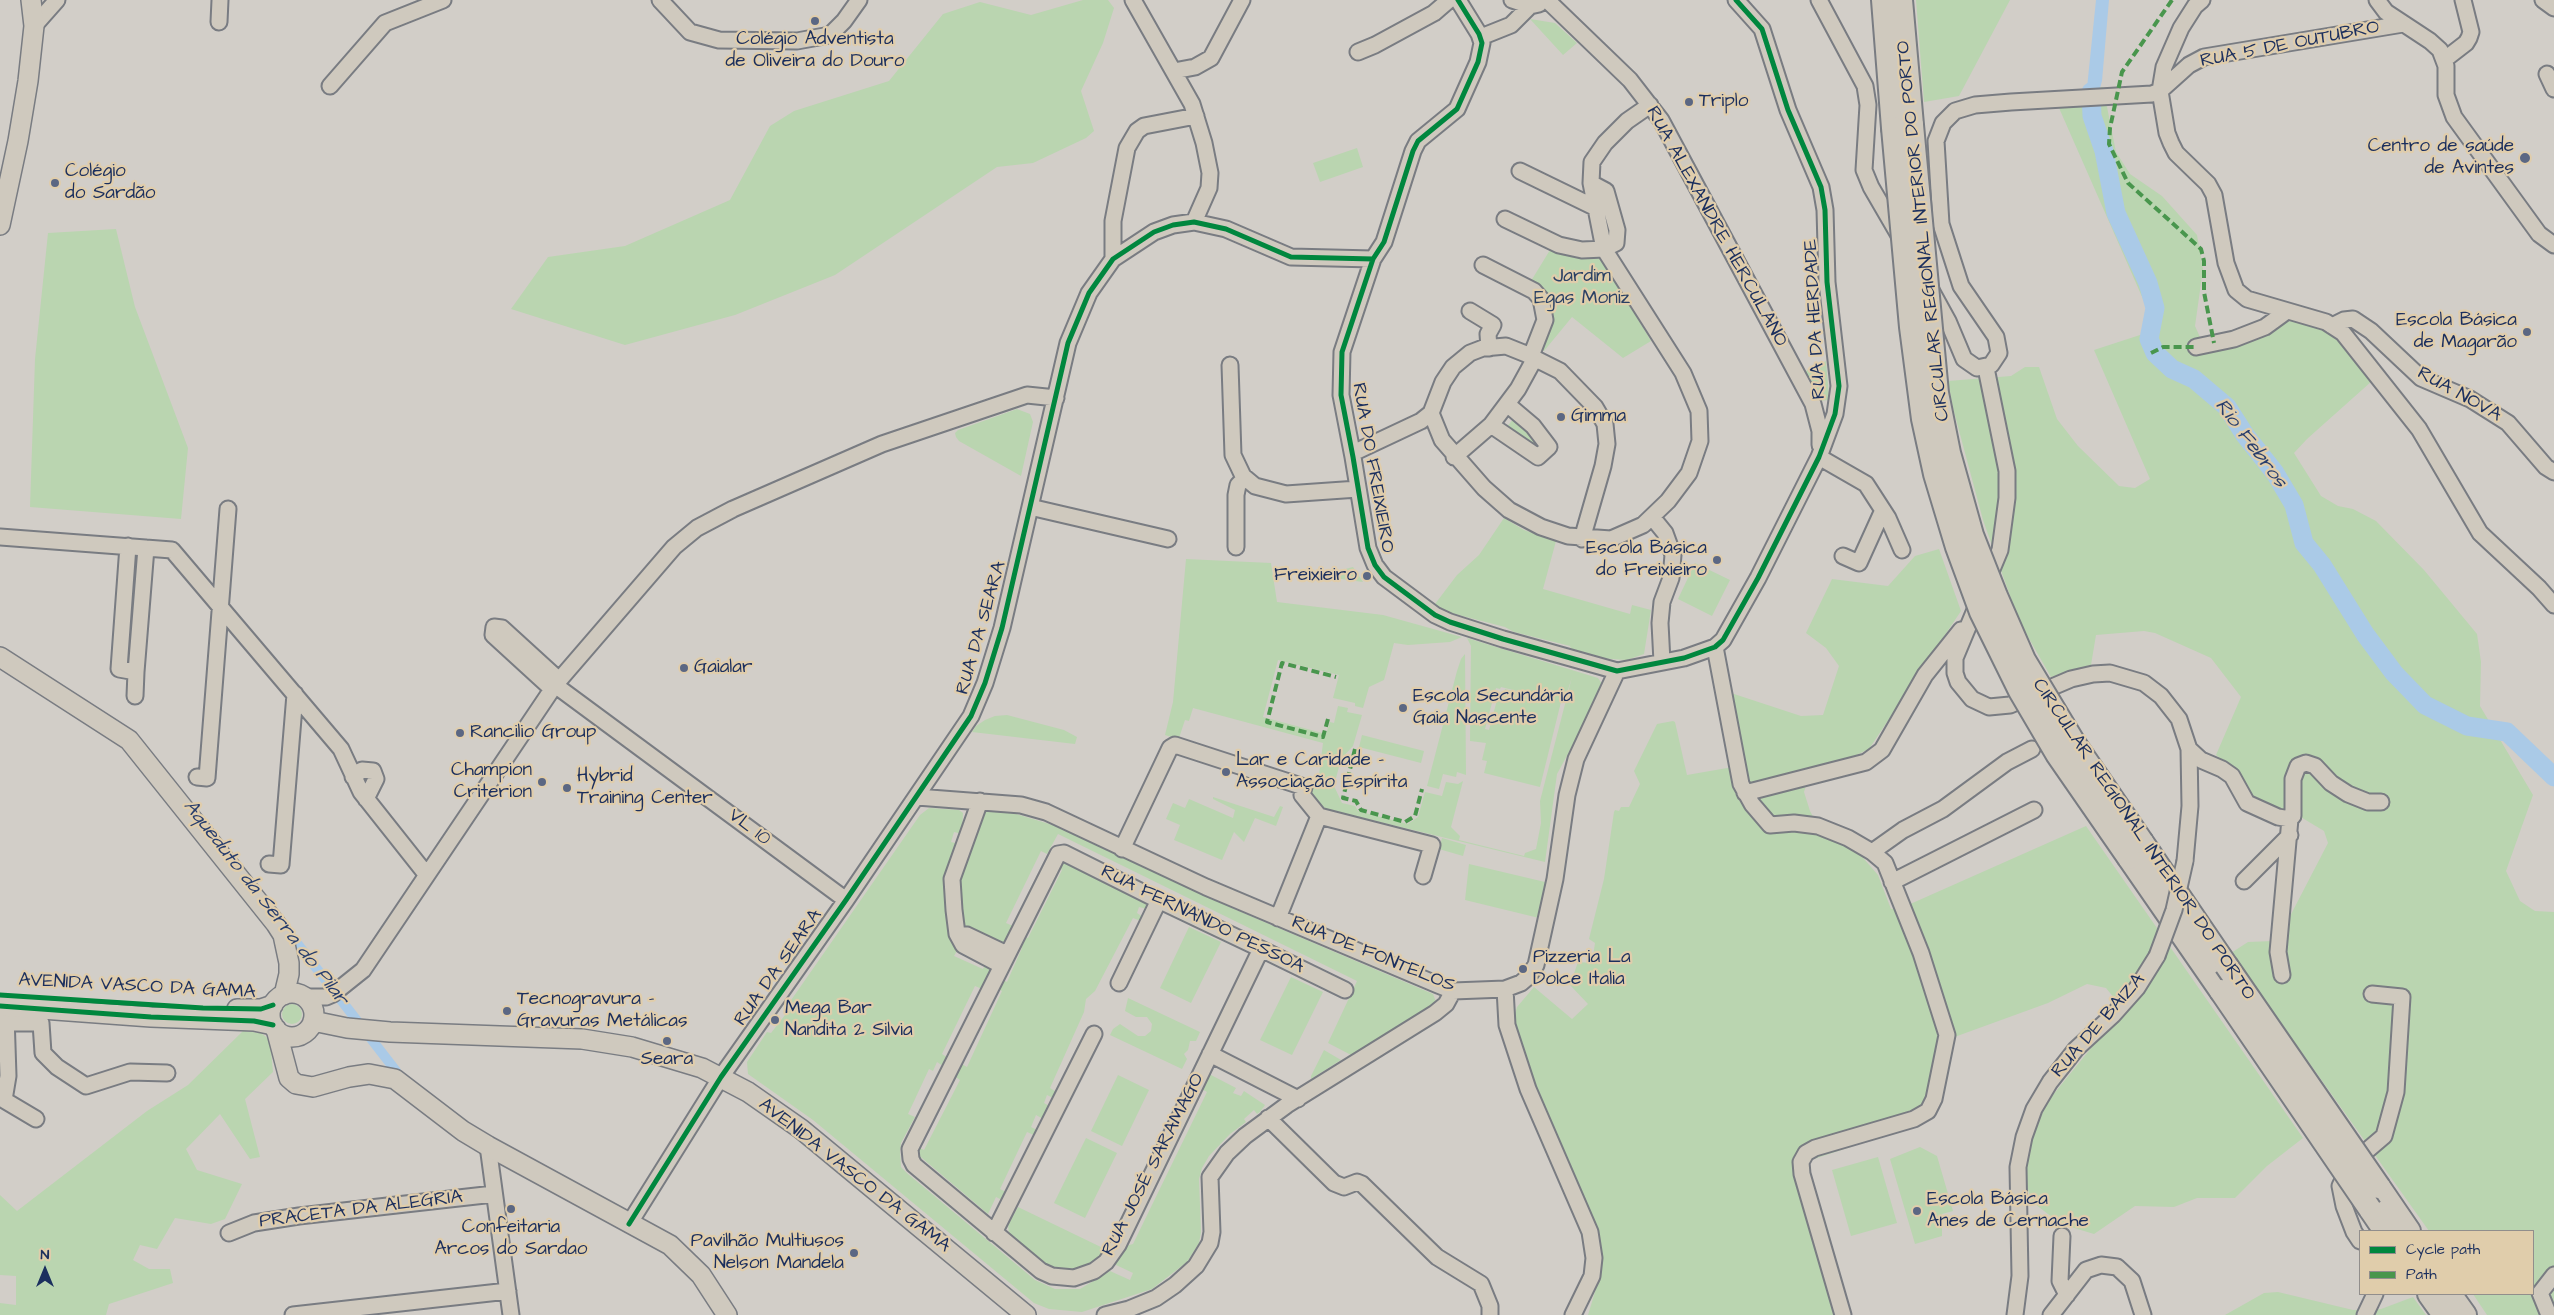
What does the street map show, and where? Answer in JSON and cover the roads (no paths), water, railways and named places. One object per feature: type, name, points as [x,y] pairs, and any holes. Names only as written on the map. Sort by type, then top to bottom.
[{"type":"highway","name":"CIRCULAR REGIONAL INTERIOR DO PORTO","points":[[1883,0],[1903,126]]},
{"type":"highway","name":"CIRCULAR REGIONAL INTERIOR DO PORTO","points":[[1901,0],[1903,126],[1911,327],[1923,419],[1935,474],[1957,547],[1980,612],[2020,691],[2057,754],[2136,850],[2226,965],[2407,1230]]},
{"type":"highway","name":"CIRCULAR REGIONAL INTERIOR DO PORTO","points":[[2136,850],[2221,991],[2384,1230]]},
{"type":"highway","points":[[2430,1295],[2444,1315]]},
{"type":"highway","points":[[2451,1295],[2465,1315]]},
{"type":"main road","points":[[0,225],[18,141],[34,26],[31,0]]},
{"type":"main road","points":[[0,657],[128,740],[283,935],[289,962],[289,974],[278,1000]]},
{"type":"main road","name":"AVENIDA VASCO DA GAMA","points":[[3,1007],[261,1009],[291,993],[304,997]]},
{"type":"main road","points":[[289,1078],[290,1050],[297,1036],[309,1029],[313,1021],[313,1008],[304,997]]},
{"type":"main road","name":"AVENIDA VASCO DA GAMA","points":[[274,1027],[270,1015],[278,1000]]},
{"type":"main road","name":"AVENIDA VASCO DA GAMA","points":[[3,1007],[40,1016],[151,1017],[254,1021],[274,1027],[286,1036],[297,1036]]},
{"type":"main road","name":"AVENIDA VASCO DA GAMA","points":[[313,1021],[347,1028],[390,1032],[582,1040],[666,1056],[721,1077],[800,1129],[1026,1315]]},
{"type":"main road","points":[[274,1027],[289,1078],[296,1084],[313,1087],[349,1076],[368,1074],[395,1079],[463,1131],[670,1245],[702,1275],[727,1315]]},
{"type":"street","points":[[34,26],[50,11],[57,0]]},
{"type":"street","points":[[219,22],[220,0]]},
{"type":"street","points":[[330,86],[385,23],[443,0]]},
{"type":"street","points":[[660,0],[690,32],[719,40],[797,41],[830,35],[844,21],[859,0]]},
{"type":"street","points":[[1133,0],[1174,71],[1196,116],[1204,143],[1210,173],[1205,201],[1194,222]]},
{"type":"street","points":[[1174,71],[1195,67],[1210,58],[1242,0]]},
{"type":"street","points":[[1358,52],[1376,46],[1434,13],[1449,0]]},
{"type":"street","points":[[1458,0],[1481,37],[1511,25],[1530,6],[1548,0]]},
{"type":"street","points":[[1512,0],[1530,6]]},
{"type":"street","name":"RUA ALEXANDRE HERCULANO","points":[[1548,0],[1630,80],[1661,120],[1813,404],[1820,431],[1819,457]]},
{"type":"street","name":"RUA DA HERDADE","points":[[1715,647],[1729,630],[1758,578],[1819,457],[1835,414],[1838,386],[1827,282],[1825,210],[1821,187],[1788,110],[1762,30],[1736,0]]},
{"type":"street","points":[[1819,0],[1865,86],[1868,105],[1864,162],[1866,178],[1943,310],[1964,359],[1970,365],[1986,368],[1996,360],[1998,345],[1991,329],[1961,286],[1942,230],[1936,151],[1939,131],[1948,117],[1955,112],[1975,105],[2147,94],[2160,91]]},
{"type":"street","points":[[2202,0],[2194,6],[2181,28],[2164,67],[2160,91],[2167,133],[2176,153],[2208,184],[2214,195],[2226,263],[2236,290],[2247,299],[2326,322],[2343,333],[2419,429],[2480,533],[2539,588],[2554,606]]},
{"type":"street","points":[[2377,0],[2386,12],[2404,24]]},
{"type":"street","points":[[2463,0],[2471,32],[2469,38],[2444,60],[2446,95],[2454,117],[2540,234],[2553,241]]},
{"type":"street","points":[[2543,0],[2554,8]]},
{"type":"street","name":"RUA 5 DE OUTUBRO","points":[[2160,91],[2189,65],[2204,57],[2404,24],[2436,46],[2444,60]]},
{"type":"street","name":"RUA DO FREIXIEIRO","points":[[1481,37],[1481,52],[1457,109],[1418,141],[1413,151],[1384,242],[1373,259],[1342,352],[1341,395],[1353,453],[1368,548],[1375,565],[1384,577],[1410,598],[1450,622],[1580,662],[1617,671]]},
{"type":"street","points":[[2547,74],[2554,90]]},
{"type":"street","points":[[1582,539],[1603,466],[1607,444],[1605,424],[1595,407],[1560,371],[1506,346],[1470,353],[1453,367],[1435,399],[1432,414],[1442,440],[1454,457],[1484,488],[1509,510],[1541,527],[1582,539],[1611,539],[1643,525],[1668,501],[1689,473],[1700,441],[1699,411],[1682,373],[1604,249],[1590,183],[1592,162],[1605,143],[1627,121],[1650,105]]},
{"type":"street","points":[[1112,259],[1113,220],[1126,148],[1137,131],[1144,126],[1196,116]]},
{"type":"street","points":[[1520,171],[1594,207]]},
{"type":"street","points":[[1505,219],[1559,245],[1582,250],[1604,249],[1616,243],[1618,230],[1606,191],[1590,183]]},
{"type":"street","name":"RUA DA SEARA","points":[[629,1224],[721,1077],[846,900],[971,716],[985,683],[1002,628],[1068,343],[1089,293],[1112,259],[1154,232],[1173,225],[1194,222],[1226,229],[1291,257],[1373,259]]},
{"type":"street","points":[[1454,457],[1491,425],[1507,404],[1533,357],[1545,320],[1541,299],[1534,291],[1483,265]]},
{"type":"street","points":[[1470,311],[1493,325],[1488,334],[1489,348]]},
{"type":"street","points":[[2196,347],[2234,339],[2265,327],[2287,311]]},
{"type":"street","name":"RUA NOVA","points":[[2332,326],[2353,318],[2422,378],[2470,398],[2508,423],[2546,467],[2554,472]]},
{"type":"street","points":[[1230,365],[1233,455],[1245,478],[1255,486],[1286,494],[1358,489]]},
{"type":"street","name":"RUA DE BAIZA","points":[[1986,368],[2007,471],[2007,498],[2000,550],[1965,630],[1955,658],[1955,673],[1963,690],[1980,704],[1989,707],[2003,707],[2082,676],[2118,675],[2144,683],[2162,696],[2178,719],[2189,748],[2190,806],[2185,861],[2174,910],[2157,956],[2137,988],[2113,1015],[2076,1049],[2050,1082],[2034,1109],[2024,1137],[2018,1167],[2017,1198],[2020,1276],[2015,1315]]},
{"type":"street","points":[[304,997],[326,997],[333,994],[362,970],[555,684],[674,547],[697,528],[733,509],[882,444],[1027,395],[1056,398]]},
{"type":"street","points":[[1491,425],[1538,457],[1549,447],[1533,426],[1507,404]]},
{"type":"street","points":[[1353,453],[1432,414]]},
{"type":"street","points":[[1819,457],[1866,484],[1883,510],[1902,550]]},
{"type":"street","points":[[1236,547],[1236,496],[1238,485],[1245,478]]},
{"type":"street","points":[[1030,507],[1168,539]]},
{"type":"street","points":[[197,777],[207,778],[228,509]]},
{"type":"street","points":[[1843,556],[1858,563],[1883,510]]},
{"type":"street","points":[[1652,517],[1665,533],[1672,555],[1671,578],[1662,602],[1660,623],[1662,662]]},
{"type":"street","points":[[0,536],[172,550],[341,749],[353,777],[362,770],[373,771],[376,779],[366,799],[426,874]]},
{"type":"street","points":[[128,546],[119,669],[136,672]]},
{"type":"street","points":[[135,696],[146,548]]},
{"type":"street","points":[[1746,793],[1866,762],[1882,750],[1925,676],[1959,630],[1965,630]]},
{"type":"street","points":[[1617,671],[1684,658],[1715,647],[1740,778],[1746,793],[1763,820],[1770,825],[1794,823],[1818,826],[1848,838],[1872,852],[1885,863],[1935,991],[1947,1035],[1934,1099],[1928,1111],[1914,1119],[1815,1148],[1806,1153],[1802,1162],[1802,1174],[1843,1315]]},
{"type":"street","name":"RUA DE FONTELOS","points":[[916,796],[1021,805],[1046,812],[1122,849],[1278,918],[1454,991],[1505,989],[1521,983],[1528,977],[1536,965],[1555,879],[1567,795],[1576,760],[1617,671]]},
{"type":"street","name":"VL 10","points":[[555,684],[846,900]]},
{"type":"street","points":[[269,864],[281,865],[295,694]]},
{"type":"street","points":[[1122,849],[1170,748],[1175,745],[1304,787],[1302,795],[1319,816],[1432,845],[1424,876]]},
{"type":"street","points":[[2189,748],[2201,760],[2222,769],[2232,776],[2247,803],[2278,817],[2290,819]]},
{"type":"street","points":[[1872,852],[1903,830],[1943,809],[2007,762],[2032,749]]},
{"type":"street","points":[[2282,975],[2278,952],[2283,879],[2290,835],[2290,819],[2293,816],[2294,806],[2293,779],[2298,766],[2306,762],[2315,766],[2331,783],[2348,794],[2368,802],[2381,802]]},
{"type":"street","points":[[980,801],[952,879],[957,934],[967,935],[1004,959]]},
{"type":"street","points":[[1892,882],[2034,810]]},
{"type":"street","points":[[1278,918],[1319,816]]},
{"type":"street","points":[[2244,881],[2290,835]]},
{"type":"street","name":"RUA FERNANDO PESSOA","points":[[1058,854],[1064,853],[1344,990]]},
{"type":"street","name":"RUA JOSÉ SARAMAGO","points":[[1058,854],[910,1149],[914,1165],[1034,1267],[1052,1276],[1074,1278],[1088,1274],[1106,1262],[1118,1245],[1261,948]]},
{"type":"street","points":[[1119,983],[1159,900]]},
{"type":"street","points":[[1505,989],[1507,1025],[1528,1089],[1590,1232],[1594,1258],[1592,1276],[1573,1315]]},
{"type":"street","points":[[1105,1315],[1133,1312],[1156,1298],[1175,1285],[1204,1254],[1212,1232],[1210,1177],[1227,1153],[1268,1118],[1435,1013],[1446,1004],[1454,991]]},
{"type":"street","points":[[2359,1239],[2354,1232],[2344,1206],[2340,1186],[2350,1165],[2384,1136],[2396,1092],[2402,997],[2372,994]]},
{"type":"street","points":[[3,1007],[8,1076],[4,1100],[36,1119]]},
{"type":"street","points":[[40,1016],[43,1053],[57,1067],[86,1086],[130,1072],[167,1073]]},
{"type":"street","points":[[994,1233],[1094,1034]]},
{"type":"street","points":[[1208,1059],[1271,1094],[1292,1102]]},
{"type":"street","points":[[1268,1118],[1334,1183],[1344,1187],[1357,1182],[1362,1184],[1437,1257],[1481,1284],[1492,1312],[1490,1315]]},
{"type":"street","points":[[488,1146],[511,1315]]},
{"type":"street","name":"PRACETA DA ALEGRIA","points":[[229,1233],[254,1223],[299,1216],[494,1194]]},
{"type":"street","points":[[2062,1236],[2060,1281],[2067,1294]]},
{"type":"street","points":[[2051,1315],[2086,1270],[2101,1265],[2117,1267],[2132,1281],[2143,1315]]},
{"type":"street","points":[[2549,1315],[2540,1293],[2554,1275]]},
{"type":"street","points":[[293,1315],[508,1291]]},
{"type":"street","points":[[2365,1315],[2375,1295]]},
{"type":"water","points":[[2096,0],[2109,0],[2102,81],[2092,116],[2089,113],[2087,88]]},
{"type":"waterway","name":"Rio Febros","points":[[2091,92],[2092,116],[2104,151],[2116,213],[2148,283],[2155,308],[2149,339],[2155,353],[2172,369],[2194,379],[2227,407],[2245,435],[2275,473],[2294,505],[2304,543],[2322,565],[2365,634],[2394,673],[2425,705],[2467,726],[2507,732],[2554,777]]},
{"type":"waterway","name":"Aqueduto da Serra do Pilar","points":[[286,929],[396,1071]]},
{"type":"place","name":"Colégio Adventista de Oliveira do Douro","points":[[815,21]]},
{"type":"place","name":"Triplo","points":[[1689,102]]},
{"type":"place","name":"Centro de saúde de Avintes","points":[[2525,158]]},
{"type":"place","name":"Colégio do Sardão","points":[[55,183]]},
{"type":"place","name":"Escola Básica de Magarão","points":[[2527,332]]},
{"type":"place","name":"Gimma","points":[[1561,417]]},
{"type":"place","name":"Escola Básica do Freixieiro","points":[[1717,560]]},
{"type":"place","name":"Freixieiro","points":[[1367,576]]},
{"type":"place","name":"Gaialar","points":[[684,668]]},
{"type":"place","name":"Escola Secundária Gaia Nascente","points":[[1403,708]]},
{"type":"place","name":"Rancilio Group","points":[[460,733]]},
{"type":"place","name":"Lar e Caridade - Associação Espírita","points":[[1226,772]]},
{"type":"place","name":"Champion Criterion","points":[[542,782]]},
{"type":"place","name":"Hybrid Training Center","points":[[567,788]]},
{"type":"place","name":"Pizzeria La Dolce Italia","points":[[1523,969]]},
{"type":"place","name":"Tecnogravura - Gravuras Metálicas","points":[[507,1011]]},
{"type":"place","name":"Mega Bar Nandita 2 Silvia","points":[[775,1020]]},
{"type":"place","name":"Seara","points":[[667,1041]]},
{"type":"place","name":"Confeitaria Arcos do Sardao","points":[[511,1209]]},
{"type":"place","name":"Escola Básica Anes de Cernache","points":[[1917,1211]]},
{"type":"place","name":"Pavilhão Multiusos Nelson Mandela","points":[[854,1253]]},
{"type":"park label","name":"Jardim Egas Moniz","points":[[1582,288]]}]
